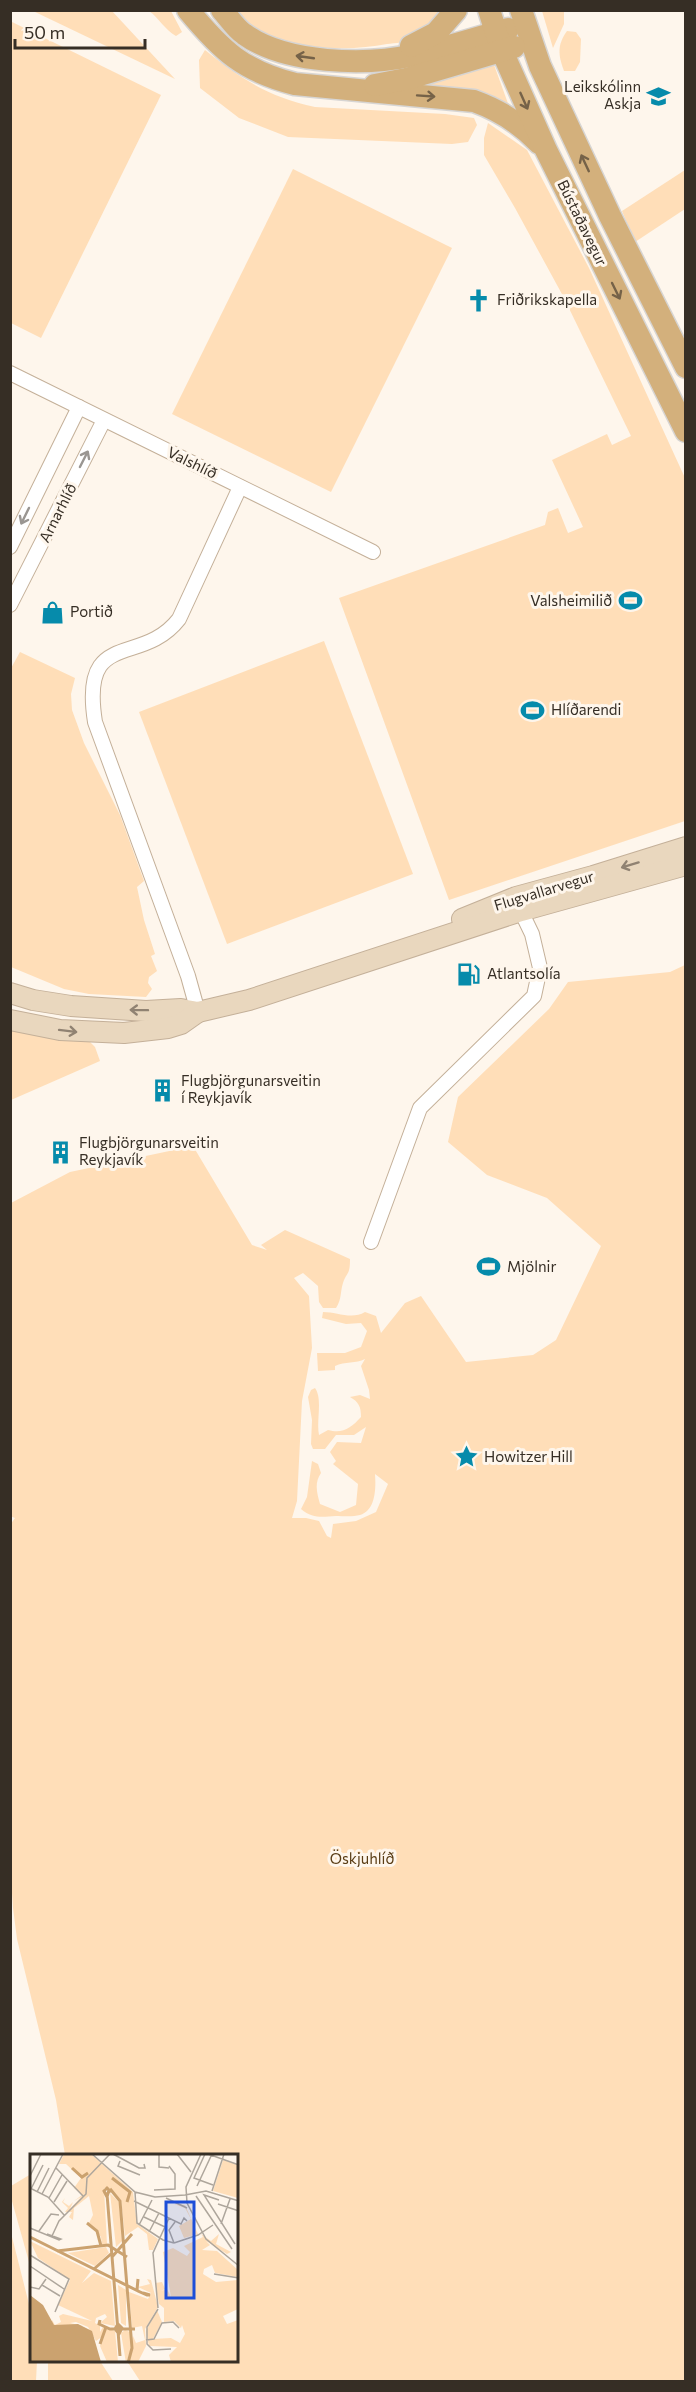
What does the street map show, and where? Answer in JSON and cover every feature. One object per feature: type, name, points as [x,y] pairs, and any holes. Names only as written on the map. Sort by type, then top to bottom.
[{"type":"main road","points":[[188,10],[215,42],[249,68],[270,78],[295,84],[474,101],[514,120],[546,150]]},
{"type":"main road","points":[[222,10],[242,34],[261,44],[292,55],[326,60],[364,60],[414,55],[499,42]]},
{"type":"main road","points":[[364,60],[419,43],[436,33],[456,10]]},
{"type":"main road","name":"Bústaðavegur","points":[[489,10],[499,42],[546,150],[686,431]]},
{"type":"main road","points":[[347,89],[406,78],[499,42],[525,25]]},
{"type":"main road","name":"Bústaðavegur","points":[[525,25],[610,216],[686,367]]},
{"type":"street","name":"Valshlíð","points":[[10,373],[373,552]]},
{"type":"street","name":"Arnarhlíð","points":[[10,547],[79,407]]},
{"type":"street","name":"Arnarhlíð","points":[[10,605],[104,420]]},
{"type":"street","points":[[198,1012],[190,982],[95,722],[93,690],[96,674],[105,660],[114,654],[169,632],[179,619],[240,487]]},
{"type":"street","name":"Flugvallarvegur","points":[[10,1020],[60,1030],[124,1033],[174,1026],[198,1012],[249,1000],[409,948],[593,876],[686,847]]},
{"type":"street","name":"Flugvallarvegur","points":[[518,904],[686,865]]},
{"type":"street","points":[[371,1242],[420,1108],[534,996],[540,968],[532,934],[518,904]]},
{"type":"street","name":"Flugvallarvegur","points":[[10,993],[33,1000],[71,1006],[146,1011],[181,1009],[198,1012]]},
{"type":"green space","points":[[445,10],[411,40],[349,48],[307,46],[286,41],[250,24],[236,11]]},
{"type":"green space","points":[[33,11],[112,11],[175,79]]},
{"type":"green space","points":[[149,11],[171,11],[182,32],[176,36]]},
{"type":"green space","points":[[542,11],[564,11],[564,24],[553,48]]},
{"type":"green space","points":[[10,21],[161,95],[41,338],[11,323]]},
{"type":"green space","points":[[567,31],[576,32],[581,39],[580,62],[575,71],[564,71],[561,60],[560,46]]},
{"type":"green space","points":[[205,50],[256,86],[299,103],[315,107],[445,114],[474,118],[477,125],[468,142],[452,144],[288,137],[239,118],[200,88],[199,60]]},
{"type":"green space","points":[[493,62],[510,109],[403,88]]},
{"type":"green space","name":"Hlíðarendi","points":[[488,123],[527,150],[589,268],[685,478],[685,821],[449,900],[339,598],[545,525],[548,512],[558,508],[568,533],[583,527],[552,460],[607,434],[612,445],[631,436],[563,296],[484,155],[484,138]]},
{"type":"green space","points":[[293,169],[452,248],[331,492],[172,414]]},
{"type":"green space","points":[[685,170],[685,209],[635,242],[622,211]]},
{"type":"green space","points":[[324,641],[413,874],[227,944],[139,712]]},
{"type":"green space","points":[[20,652],[75,678],[71,694],[72,710],[84,743],[120,815],[144,881],[137,887],[144,920],[155,954],[151,956],[157,971],[149,977],[148,983],[152,989],[146,997],[89,994],[64,989],[11,967],[10,670]]},
{"type":"green space","name":"Öskjuhlíð","points":[[685,965],[685,2381],[140,2381],[128,2362],[238,2362],[238,2154],[65,2154],[56,2100],[17,1939],[10,1863],[10,1525],[15,1518],[10,1516],[11,1203],[70,1172],[193,1146],[252,1245],[267,1250],[261,1245],[285,1230],[350,1259],[349,1271],[336,1308],[323,1308],[319,1302],[318,1286],[303,1273],[294,1278],[309,1296],[312,1348],[302,1401],[297,1501],[292,1518],[319,1521],[327,1536],[331,1538],[333,1524],[356,1521],[376,1512],[388,1484],[375,1474],[372,1504],[365,1513],[360,1515],[318,1517],[301,1509],[307,1497],[312,1461],[318,1464],[321,1473],[317,1484],[320,1504],[340,1512],[356,1505],[358,1484],[333,1464],[336,1461],[330,1452],[337,1442],[361,1443],[366,1427],[354,1435],[336,1435],[325,1449],[313,1449],[308,1397],[311,1390],[315,1388],[319,1398],[319,1435],[328,1430],[346,1429],[361,1417],[359,1405],[350,1397],[360,1395],[370,1399],[361,1366],[365,1359],[339,1364],[335,1366],[335,1370],[318,1371],[317,1353],[345,1353],[361,1347],[367,1331],[361,1323],[346,1324],[322,1318],[323,1312],[350,1316],[365,1312],[376,1316],[381,1333],[405,1303],[421,1296],[466,1362],[533,1355],[556,1340],[601,1246],[547,1198],[487,1175],[448,1142],[458,1097],[549,1009],[568,982],[670,972]]},
{"type":"green space","points":[[10,1027],[88,1040],[95,1047],[100,1061],[11,1100]]},
{"type":"green space","points":[[30,2175],[30,2265],[10,2194],[11,2186]]},
{"type":"green space","points":[[11,2233],[30,2308],[30,2362],[37,2362],[36,2381],[11,2381]]},
{"type":"green space","points":[[48,2362],[101,2362],[113,2381],[48,2381]]},
{"type":"place","name":"Leikskólinn Askja","points":[[659,96]]},
{"type":"place","name":"Friðrikskapella","points":[[479,300]]},
{"type":"place","name":"Valsheimilið","points":[[630,601]]},
{"type":"place","name":"Portið","points":[[52,612]]},
{"type":"place","name":"Hlíðarendi","points":[[533,710]]},
{"type":"place","name":"Atlantsolía","points":[[469,974]]},
{"type":"place","name":"Flugbjörgunarsveitin í Reykjavík","points":[[163,1090]]},
{"type":"place","name":"Flugbjörgunarsveitin Reykjavík","points":[[61,1152]]},
{"type":"place","name":"Mjölnir","points":[[489,1267]]},
{"type":"place","name":"Howitzer Hill","points":[[466,1457]]}]
